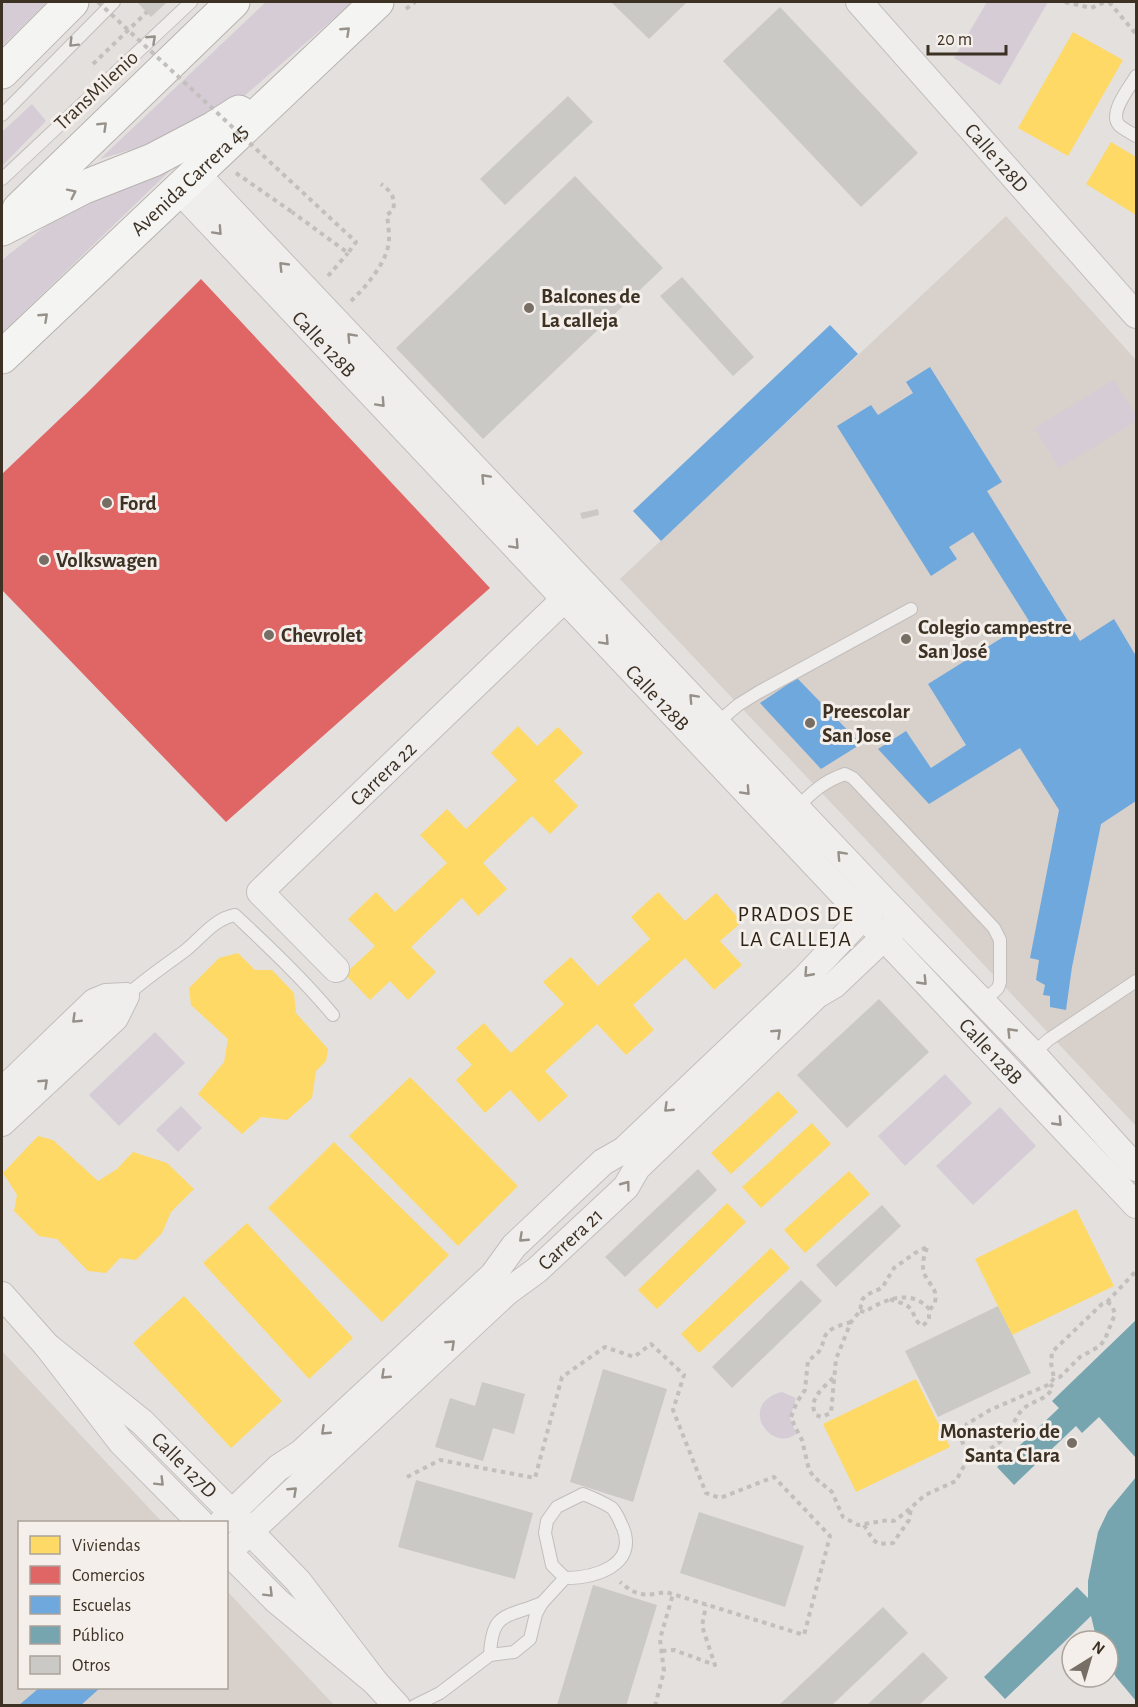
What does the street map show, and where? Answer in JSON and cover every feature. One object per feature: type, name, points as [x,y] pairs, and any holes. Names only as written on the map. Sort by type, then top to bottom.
[{"type":"highway","points":[[2,72],[72,2]]},
{"type":"highway","points":[[2,227],[233,2]]},
{"type":"highway","name":"Avenida Carrera 45","points":[[2,357],[377,2]]},
{"type":"highway","points":[[2,227],[82,188],[153,160],[214,128],[299,74]]},
{"type":"street","name":"Calle 128D","points":[[859,2],[1137,315]]},
{"type":"street","name":"Calle 128B","points":[[187,180],[574,590],[883,938],[1137,1205]]},
{"type":"street","name":"Calle 128B","points":[[574,590],[717,723],[1033,1054],[1137,1168]]},
{"type":"street","name":"Carrera 22","points":[[336,969],[260,892],[574,590]]},
{"type":"street","name":"Carrera 21","points":[[227,1518],[278,1468],[302,1453],[493,1275],[514,1246],[603,1162],[624,1150],[804,979],[881,897]]},
{"type":"street","name":"Carrera 21","points":[[228,1550],[507,1292],[537,1270],[626,1187],[637,1168],[645,1160],[817,995],[834,985],[902,919]]},
{"type":"street","points":[[2,1091],[94,1002],[106,996],[126,996],[114,1018],[2,1123]]},
{"type":"street","name":"Calle 127D","points":[[2,1295],[47,1346],[120,1442],[199,1521]]},
{"type":"street","name":"Calle 127D","points":[[47,1346],[142,1422],[227,1518],[250,1531],[298,1581],[375,1682],[397,1706]]},
{"type":"street","name":"Calle 127D","points":[[228,1552],[277,1601],[375,1682]]},
{"type":"lane","points":[[2,115],[114,2]]},
{"type":"lane","name":"TransMilenio","points":[[2,179],[191,2]]},
{"type":"lane","points":[[1137,76],[1116,110],[1116,118],[1119,125],[1137,136]]},
{"type":"lane","points":[[717,723],[738,705],[759,692],[911,609]]},
{"type":"lane","points":[[797,808],[825,782],[844,774],[853,778],[999,935],[1000,982],[998,988],[983,1002]]},
{"type":"lane","points":[[126,996],[187,949],[209,928],[224,917],[235,915],[291,969],[333,1015]]},
{"type":"lane","points":[[1033,1054],[1048,1040],[1137,981]]},
{"type":"lane","points":[[583,1494],[614,1510],[626,1536],[626,1550],[616,1563],[605,1571],[585,1578],[566,1578],[552,1565],[546,1541],[547,1521],[557,1507],[583,1494]]},
{"type":"lane","points":[[414,1706],[440,1693],[490,1656],[514,1652],[530,1639],[536,1614],[542,1603],[566,1578]]},
{"type":"lane","points":[[490,1656],[491,1634],[500,1620],[542,1603]]},
{"type":"path","points":[[98,2],[356,242],[336,267]]},
{"type":"path","points":[[1065,2],[1090,8],[1107,2],[1137,34]]},
{"type":"path","points":[[91,67],[147,12]]},
{"type":"path","points":[[112,30],[120,22]]},
{"type":"path","points":[[236,172],[348,253]]},
{"type":"path","points":[[346,305],[385,260],[388,250],[387,215],[393,210],[395,202],[391,193],[381,184]]},
{"type":"path","points":[[833,1378],[813,1403],[816,1415],[821,1417],[831,1413],[834,1401],[833,1378],[839,1349],[851,1322],[860,1311],[862,1300],[866,1295],[882,1288],[894,1268],[927,1247],[921,1263],[927,1280],[935,1291],[936,1300],[930,1310]]},
{"type":"path","points":[[851,1322],[829,1331],[822,1348],[808,1360],[805,1390],[791,1417],[802,1440],[809,1470],[832,1492],[843,1517],[858,1525],[894,1521],[929,1493],[956,1481],[966,1462],[967,1454],[962,1434],[968,1424],[990,1410],[1050,1384],[1054,1378],[1051,1363],[1053,1352],[1137,1271]]},
{"type":"path","points":[[860,1311],[865,1312],[874,1305],[895,1297],[912,1298],[926,1304],[931,1316],[922,1326],[915,1320],[906,1304],[890,1299]]},
{"type":"path","points":[[1054,1378],[1060,1377],[1080,1357],[1100,1346],[1105,1339],[1115,1314],[1112,1305],[1107,1302]]},
{"type":"path","points":[[407,1477],[440,1460],[535,1478],[562,1377],[604,1347],[634,1357],[651,1344],[684,1376],[673,1410],[706,1493],[720,1498],[774,1477],[830,1536],[804,1635],[666,1592],[644,1596],[632,1591],[605,1571]]},
{"type":"path","points":[[966,1462],[1005,1438],[1015,1418],[1023,1409],[1050,1393],[1053,1387],[1050,1384]]},
{"type":"path","points":[[864,1525],[873,1540],[879,1544],[893,1543],[909,1520],[911,1508]]},
{"type":"path","points":[[655,1706],[664,1671],[660,1639],[673,1594]]},
{"type":"path","points":[[662,1651],[674,1650],[715,1665],[702,1626],[706,1605]]},
{"type":"shaded area","points":[[2,2],[47,2],[2,46]]},
{"type":"shaded area","points":[[266,2],[353,2],[243,97],[147,145],[100,159]]},
{"type":"shaded area","points":[[987,2],[1048,2],[1000,85],[954,58]]},
{"type":"shaded area","points":[[32,104],[46,121],[2,166],[2,132]]},
{"type":"shaded area","points":[[183,158],[2,333],[2,261],[8,255],[69,208]]},
{"type":"shaded area","name":"Colegio campestre San José","points":[[1006,216],[1136,360],[1136,1126],[620,579]]},
{"type":"shaded area","points":[[1114,380],[1136,416],[1136,421],[1059,468],[1035,428]]},
{"type":"shaded area","points":[[155,1032],[185,1063],[119,1126],[89,1095]]},
{"type":"shaded area","points":[[945,1074],[972,1103],[905,1166],[878,1136]]},
{"type":"shaded area","points":[[181,1106],[202,1128],[178,1152],[156,1130]]},
{"type":"shaded area","points":[[1000,1107],[1036,1146],[973,1205],[936,1166]]},
{"type":"shaded area","points":[[2,1351],[161,1521],[18,1521],[18,1689],[228,1689],[228,1592],[334,1705],[2,1705]]},
{"type":"shaded area","points":[[782,1392],[796,1398],[790,1418],[796,1434],[786,1438],[777,1437],[768,1432],[762,1425],[760,1415],[762,1406],[769,1398]]},
{"type":"building: Viviendas","points":[[1073,32],[1123,60],[1068,156],[1018,128]]},
{"type":"building: Viviendas","points":[[1111,142],[1136,157],[1136,215],[1086,184]]},
{"type":"building: Viviendas","points":[[518,726],[537,746],[558,727],[583,753],[554,781],[578,806],[550,834],[532,816],[483,863],[507,889],[478,916],[462,898],[411,947],[436,972],[408,1000],[390,981],[370,1000],[345,974],[375,946],[348,919],[376,892],[395,912],[447,863],[420,835],[447,809],[466,829],[517,780],[491,753]]},
{"type":"building: Viviendas","points":[[658,892],[685,921],[716,893],[742,922],[720,941],[742,965],[714,990],[685,958],[633,1005],[654,1030],[626,1055],[597,1024],[545,1071],[568,1096],[539,1122],[510,1090],[485,1113],[456,1080],[472,1065],[456,1048],[484,1023],[511,1053],[564,1004],[543,982],[571,957],[598,986],[650,939],[631,917]]},
{"type":"building: Viviendas","points":[[238,953],[255,970],[272,970],[294,993],[296,1013],[328,1049],[326,1061],[316,1071],[312,1098],[287,1120],[261,1117],[242,1134],[198,1094],[224,1062],[228,1039],[191,1005],[189,988],[219,958]]},
{"type":"building: Viviendas","points":[[410,1077],[518,1186],[458,1246],[349,1136]]},
{"type":"building: Viviendas","points":[[778,1091],[798,1112],[731,1174],[711,1153]]},
{"type":"building: Viviendas","points":[[812,1123],[831,1144],[761,1208],[742,1187]]},
{"type":"building: Viviendas","points":[[38,1136],[53,1140],[98,1181],[117,1169],[133,1152],[167,1163],[194,1189],[171,1212],[162,1233],[136,1260],[120,1258],[106,1273],[88,1271],[57,1239],[39,1236],[14,1211],[17,1195],[3,1173]]},
{"type":"building: Viviendas","points":[[334,1142],[449,1255],[382,1322],[268,1208]]},
{"type":"building: Viviendas","points":[[849,1171],[870,1194],[805,1253],[784,1230]]},
{"type":"building: Viviendas","points":[[727,1203],[746,1222],[657,1309],[638,1290]]},
{"type":"building: Viviendas","points":[[1076,1209],[1114,1286],[1012,1335],[975,1259]]},
{"type":"building: Viviendas","points":[[247,1223],[353,1338],[309,1379],[203,1263]]},
{"type":"building: Viviendas","points":[[771,1248],[790,1268],[699,1353],[681,1334]]},
{"type":"building: Viviendas","points":[[184,1296],[282,1401],[231,1448],[133,1343]]},
{"type":"building: Viviendas","points":[[916,1379],[950,1447],[856,1492],[823,1424]]},
{"type":"building: Comercios","points":[[201,279],[490,588],[226,822],[2,590],[2,474]]},
{"type":"building: Escuelas","points":[[830,325],[858,354],[661,541],[633,511]]},
{"type":"building: Escuelas","points":[[930,367],[1002,482],[987,491],[1080,641],[1114,619],[1136,656],[1136,801],[1101,824],[1072,967],[1066,1010],[1050,1007],[1050,996],[1043,995],[1045,985],[1036,980],[1039,960],[1030,958],[1059,810],[1020,748],[929,804],[878,749],[906,731],[931,768],[966,745],[928,684],[1029,621],[973,532],[949,547],[957,559],[931,576],[837,426],[871,405],[878,415],[913,393],[906,382]]},
{"type":"building: Escuelas","name":"Preescolar San Jose","points":[[797,678],[861,744],[821,769],[760,703]]},
{"type":"building: Escuelas","points":[[38,1689],[99,1689],[80,1706],[18,1706]]},
{"type":"building: Público","points":[[1136,1320],[1136,1458],[1099,1417],[1082,1433],[1076,1426],[1014,1485],[997,1467],[1059,1408],[1052,1401]]},
{"type":"building: Público","points":[[1136,1477],[1136,1701],[1120,1682],[1120,1629],[1094,1629],[1091,1616],[1078,1629],[1060,1629],[1060,1646],[1005,1699],[984,1677],[1077,1587],[1088,1598],[1088,1581],[1098,1532],[1108,1511]]},
{"type":"building: Otros","points":[[137,2],[167,2],[151,17]]},
{"type":"building: Otros","points":[[611,2],[687,2],[649,39]]},
{"type":"building: Otros","points":[[780,7],[918,153],[861,207],[723,61]]},
{"type":"building: Otros","points":[[568,96],[593,122],[505,205],[480,179]]},
{"type":"building: Otros","name":"Balcones de La calleja","points":[[575,176],[663,268],[483,439],[396,348]]},
{"type":"building: Otros","points":[[682,277],[754,357],[733,376],[660,296]]},
{"type":"building: Otros","points":[[598,509],[599,515],[582,519],[580,513]]},
{"type":"building: Otros","points":[[879,999],[929,1052],[847,1128],[797,1075]]},
{"type":"building: Otros","points":[[698,1169],[717,1190],[625,1277],[605,1257]]},
{"type":"building: Otros","points":[[882,1205],[901,1226],[836,1287],[816,1265]]},
{"type":"building: Otros","points":[[801,1280],[822,1301],[732,1388],[712,1367]]},
{"type":"building: Otros","points":[[998,1306],[1031,1373],[938,1417],[905,1351]]},
{"type":"building: Otros","points":[[603,1369],[667,1389],[633,1502],[570,1482]]},
{"type":"building: Otros","points":[[482,1382],[525,1394],[514,1434],[493,1428],[483,1461],[435,1447],[450,1398],[475,1406]]},
{"type":"building: Otros","points":[[416,1480],[533,1513],[515,1579],[398,1547]]},
{"type":"building: Otros","points":[[699,1512],[804,1546],[785,1607],[680,1573]]},
{"type":"building: Otros","points":[[593,1585],[657,1605],[626,1706],[559,1706],[557,1705]]},
{"type":"building: Otros","points":[[883,1607],[908,1633],[831,1706],[778,1706]]},
{"type":"building: Otros","points":[[923,1652],[948,1678],[918,1706],[866,1706]]},
{"type":"place","name":"Balcones de La calleja","points":[[529,308]]},
{"type":"place","name":"Ford","points":[[107,503]]},
{"type":"place","name":"Volkswagen","points":[[44,560]]},
{"type":"place","name":"Chevrolet","points":[[269,635]]},
{"type":"place","name":"Colegio campestre San José","points":[[906,639]]},
{"type":"place","name":"Preescolar San Jose","points":[[810,723]]},
{"type":"place","name":"Monasterio de Santa Clara","points":[[1072,1443]]},
{"type":"district","name":"PRADOS DE LA CALLEJA","points":[[796,926]]}]
